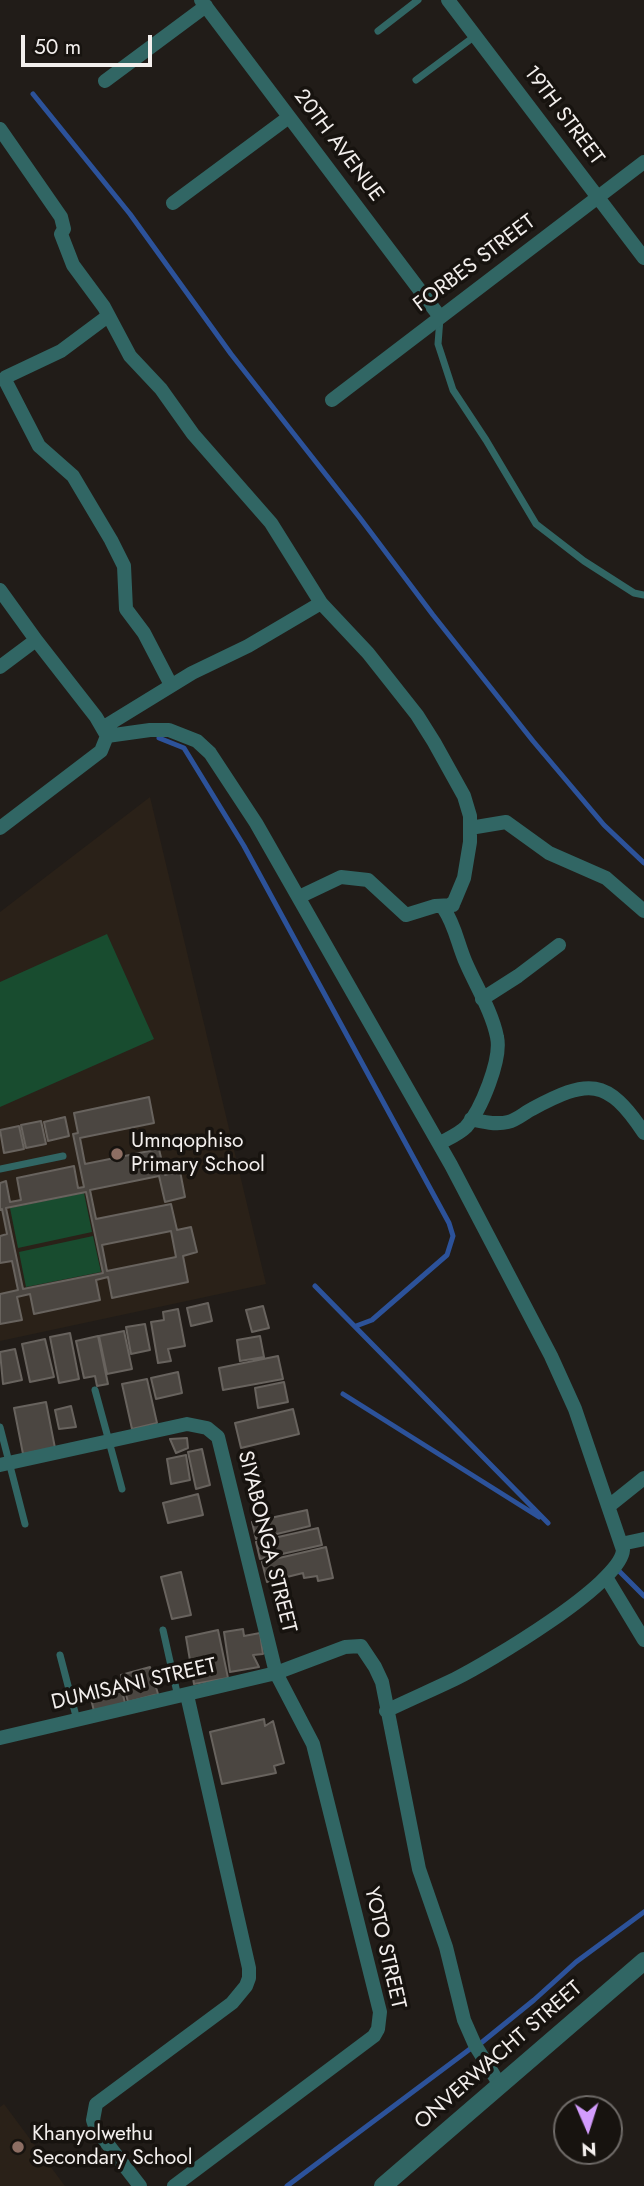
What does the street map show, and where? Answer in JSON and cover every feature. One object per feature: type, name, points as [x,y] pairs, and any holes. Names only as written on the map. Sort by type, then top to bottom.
[{"type":"street","name":"19TH STREET","points":[[448,0],[644,258]]},
{"type":"street","points":[[105,81],[204,3]]},
{"type":"street","name":"20TH AVENUE","points":[[204,3],[440,317]]},
{"type":"street","points":[[173,203],[289,117]]},
{"type":"street","points":[[0,129],[61,216],[64,229],[61,234],[73,265],[108,316],[130,356],[160,389],[193,434],[271,523],[321,603],[368,653],[417,715],[464,796],[470,816],[470,842],[464,878],[454,902],[444,909],[452,920],[460,947],[496,1030],[498,1046],[488,1085],[471,1119],[466,1127],[439,1144]]},
{"type":"street","name":"FORBES STREET","points":[[332,400],[644,162]]},
{"type":"street","points":[[108,316],[61,351],[24,370],[11,373],[6,377],[6,382],[39,446],[73,476],[111,540],[124,566],[124,603],[144,633],[172,685]]},
{"type":"street","points":[[0,590],[105,732],[106,743],[101,751],[0,828]]},
{"type":"street","points":[[105,732],[172,685],[248,646],[321,603]]},
{"type":"street","points":[[0,667],[36,640]]},
{"type":"street","points":[[105,732],[169,730],[197,741],[210,752],[256,823],[439,1144],[551,1356],[575,1409],[621,1544],[622,1557],[606,1577],[586,1595],[509,1648],[456,1678],[386,1711],[416,1859],[446,1947],[460,2010],[475,2045],[500,2085]]},
{"type":"street","points":[[470,828],[506,822],[549,853],[606,878],[644,912]]},
{"type":"street","points":[[299,897],[341,877],[368,880],[406,915],[435,906],[451,906]]},
{"type":"street","points":[[482,999],[559,945]]},
{"type":"street","points":[[471,1119],[490,1123],[508,1122],[570,1090],[589,1086],[610,1093],[644,1133]]},
{"type":"street","name":"SIYABONGA STREET","points":[[4,1464],[193,1423],[208,1428],[218,1437],[276,1673]]},
{"type":"street","points":[[609,1506],[644,1478]]},
{"type":"street","points":[[621,1544],[640,1540],[644,1555]]},
{"type":"street","points":[[606,1577],[644,1640]]},
{"type":"street","name":"DUMISANI STREET","points":[[0,1738],[276,1673],[345,1647],[360,1646],[376,1667],[382,1682],[386,1711]]},
{"type":"street","name":"YOTO STREET","points":[[174,2186],[374,2036],[380,2021],[380,2012],[313,1744],[276,1673]]},
{"type":"street","points":[[140,2186],[96,2129],[93,2120],[96,2104],[232,2003],[240,1995],[249,1978],[249,1968],[183,1696]]},
{"type":"street","name":"ONVERWACHT STREET","points":[[383,2186],[644,1961]]},
{"type":"lane","points":[[378,31],[418,0]]},
{"type":"lane","points":[[416,79],[475,36]]},
{"type":"lane","points":[[440,317],[438,344],[453,390],[536,524],[584,561],[634,593],[644,595]]},
{"type":"lane","points":[[0,1169],[63,1156]]},
{"type":"lane","points":[[95,1390],[122,1489]]},
{"type":"lane","points":[[0,1427],[4,1464],[24,1524]]},
{"type":"lane","points":[[163,1630],[183,1696]]},
{"type":"lane","points":[[60,1655],[78,1720]]},
{"type":"shaded area","name":"Umnqophiso Primary School","points":[[150,797],[266,1284],[0,1341],[0,912]]},
{"type":"shaded area","name":"Khanyolwethu Secondary School","points":[[4,2104],[65,2186],[0,2186],[0,2107]]},
{"type":"green space","points":[[107,934],[154,1039],[0,1107],[0,982]]},
{"type":"green space","points":[[84,1193],[92,1232],[18,1248],[10,1208]]},
{"type":"green space","points":[[93,1236],[101,1272],[26,1287],[19,1252]]},
{"type":"building","points":[[149,1097],[154,1123],[80,1138],[85,1164],[159,1149],[165,1175],[180,1171],[185,1197],[165,1202],[159,1176],[90,1190],[96,1219],[171,1204],[177,1230],[191,1227],[197,1252],[183,1256],[188,1282],[112,1298],[108,1277],[96,1280],[100,1300],[34,1314],[30,1294],[17,1297],[22,1320],[0,1324],[0,1294],[18,1290],[12,1261],[0,1263],[0,1236],[7,1234],[2,1209],[0,1210],[0,1183],[6,1181],[10,1202],[21,1200],[17,1178],[74,1166],[78,1188],[84,1187],[73,1134],[78,1133],[74,1113]],"holes":[[[86,1192],[103,1273],[23,1289],[6,1208]],[[171,1231],[176,1257],[107,1271],[102,1245]]]},
{"type":"building","points":[[65,1117],[69,1136],[48,1141],[44,1122]]},
{"type":"building","points":[[41,1121],[46,1144],[26,1148],[21,1125]]},
{"type":"building","points":[[19,1126],[24,1149],[4,1153],[0,1130]]},
{"type":"building","points":[[208,1303],[212,1321],[191,1326],[187,1308]]},
{"type":"building","points":[[263,1306],[269,1328],[252,1332],[246,1310]]},
{"type":"building","points":[[178,1309],[185,1346],[168,1349],[171,1361],[158,1363],[151,1322],[164,1320],[163,1312]]},
{"type":"building","points":[[145,1324],[150,1350],[131,1354],[126,1327]]},
{"type":"building","points":[[124,1331],[132,1369],[107,1374],[99,1336]]},
{"type":"building","points":[[70,1333],[79,1379],[59,1383],[50,1337]]},
{"type":"building","points":[[98,1336],[108,1384],[97,1386],[95,1376],[84,1378],[76,1341]]},
{"type":"building","points":[[260,1336],[264,1357],[240,1361],[237,1340]]},
{"type":"building","points":[[45,1339],[54,1377],[30,1382],[22,1344]]},
{"type":"building","points":[[15,1349],[22,1380],[3,1384],[0,1352]]},
{"type":"building","points":[[278,1356],[283,1379],[223,1390],[219,1368]]},
{"type":"building","points":[[178,1372],[182,1393],[156,1399],[151,1378]]},
{"type":"building","points":[[147,1379],[157,1423],[132,1429],[122,1384]]},
{"type":"building","points":[[284,1382],[288,1402],[258,1408],[255,1388]]},
{"type":"building","points":[[46,1402],[55,1448],[23,1454],[14,1408]]},
{"type":"building","points":[[71,1406],[76,1427],[59,1429],[55,1410]]},
{"type":"building","points":[[293,1409],[299,1434],[241,1448],[235,1423]]},
{"type":"building","points":[[187,1438],[188,1448],[176,1453],[170,1439]]},
{"type":"building","points":[[202,1449],[210,1485],[196,1489],[188,1452]]},
{"type":"building","points":[[186,1455],[190,1480],[171,1484],[167,1459]]},
{"type":"building","points":[[198,1494],[203,1515],[168,1523],[163,1503]]},
{"type":"building","points":[[307,1510],[310,1526],[256,1539],[252,1522]]},
{"type":"building","points":[[318,1528],[322,1545],[260,1559],[256,1542]]},
{"type":"building","points":[[326,1547],[333,1578],[318,1581],[317,1576],[304,1578],[303,1573],[267,1582],[262,1562]]},
{"type":"building","points":[[181,1572],[191,1615],[172,1619],[161,1577]]},
{"type":"building","points":[[243,1629],[244,1636],[260,1633],[263,1654],[253,1655],[259,1667],[230,1672],[224,1632]]},
{"type":"building","points":[[218,1630],[228,1678],[194,1684],[186,1637]]},
{"type":"building","points":[[150,1667],[158,1694],[128,1702],[121,1675]]},
{"type":"building","points":[[120,1683],[125,1703],[94,1711],[89,1691]]},
{"type":"building","points":[[264,1719],[265,1726],[273,1721],[284,1763],[274,1766],[276,1773],[222,1784],[210,1732]]},
{"type":"waterway","points":[[33,94],[130,214],[231,354],[533,741],[604,825],[644,863]]},
{"type":"waterway","points":[[159,738],[184,748],[244,846],[449,1223],[453,1236],[447,1255],[372,1320],[356,1326]]},
{"type":"waterway","points":[[315,1286],[548,1523]]},
{"type":"waterway","points":[[343,1394],[539,1517]]},
{"type":"waterway","points":[[618,1570],[644,1596]]},
{"type":"waterway","points":[[481,2043],[576,1962],[644,1912]]},
{"type":"waterway","points":[[287,2186],[470,2049]]},
{"type":"place","name":"Umnqophiso Primary School","points":[[117,1154]]},
{"type":"place","name":"Khanyolwethu Secondary School","points":[[18,2147]]}]
